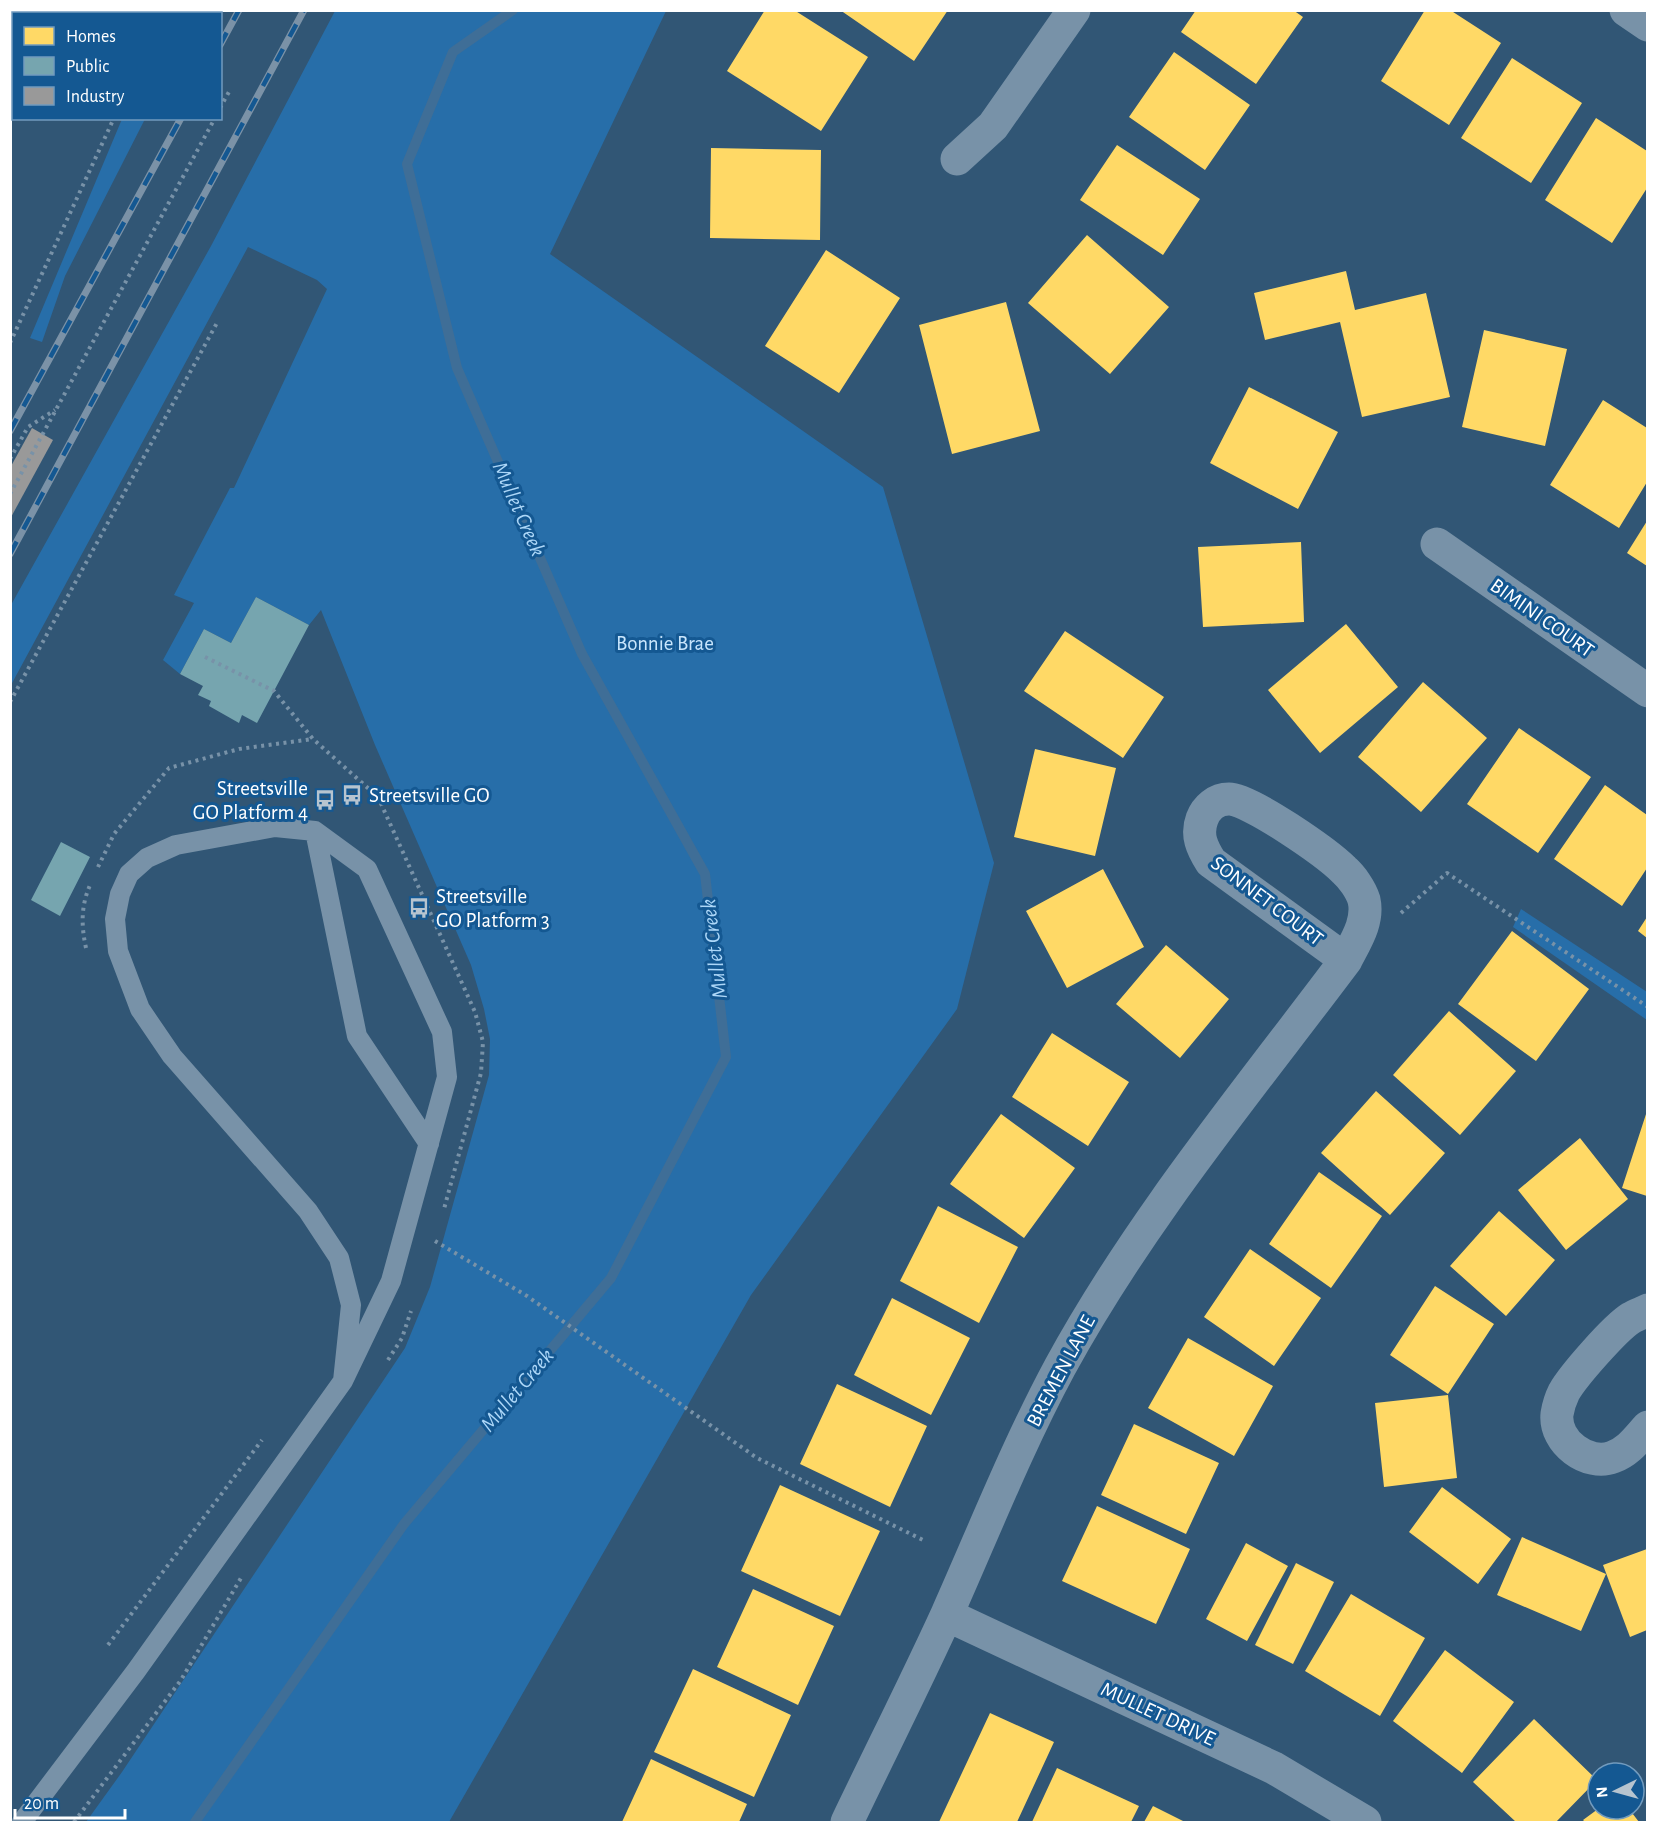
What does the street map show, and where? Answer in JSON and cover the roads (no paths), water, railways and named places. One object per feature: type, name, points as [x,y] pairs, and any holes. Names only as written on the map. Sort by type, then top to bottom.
[{"type":"street","points":[[957,159],[993,126],[1074,10]]},
{"type":"street","points":[[1626,10],[1647,26]]},
{"type":"street","name":"BIMINI COURT","points":[[1437,544],[1647,691]]},
{"type":"street","name":"SONNET COURT","points":[[1227,799],[1256,807],[1344,869],[1364,899],[1365,914],[1363,925],[1346,960],[1210,862],[1199,839],[1199,827],[1204,813],[1213,803],[1227,799]]},
{"type":"street","name":"BREMEN LANE","points":[[847,1822],[946,1615],[1013,1462],[1060,1368],[1102,1295],[1210,1141],[1346,960]]},
{"type":"street","points":[[1647,1310],[1630,1318],[1613,1334],[1563,1393],[1557,1416],[1562,1437],[1574,1450],[1591,1458],[1612,1458],[1630,1448],[1647,1427]]},
{"type":"street","name":"MULLET DRIVE","points":[[946,1615],[1274,1768],[1365,1822]]},
{"type":"lane","points":[[22,1822],[136,1671],[343,1381],[391,1281],[447,1077],[442,1032],[367,869],[315,831],[275,827],[176,845],[147,858],[129,874],[120,894],[115,919],[118,951],[140,1010],[172,1056],[308,1211],[339,1258],[351,1305],[343,1381]]},
{"type":"lane","points":[[315,831],[357,1036],[429,1144]]},
{"type":"waterway","name":"Mullet Creek","points":[[195,1822],[404,1524],[611,1278],[726,1057],[705,874],[582,654],[457,368],[407,164],[453,52],[513,10]]},
{"type":"railway","points":[[222,41],[239,10]]},
{"type":"railway","points":[[10,554],[304,10]]},
{"type":"railway","points":[[10,431],[180,120]]},
{"type":"place","name":"Streetsville GO","points":[[352,795]]},
{"type":"place","name":"Streetsville GO Platform 4","points":[[325,800]]},
{"type":"place","name":"Streetsville GO Platform 3","points":[[419,908]]},
{"type":"park label","name":"Bonnie Brae","points":[[665,643]]}]
